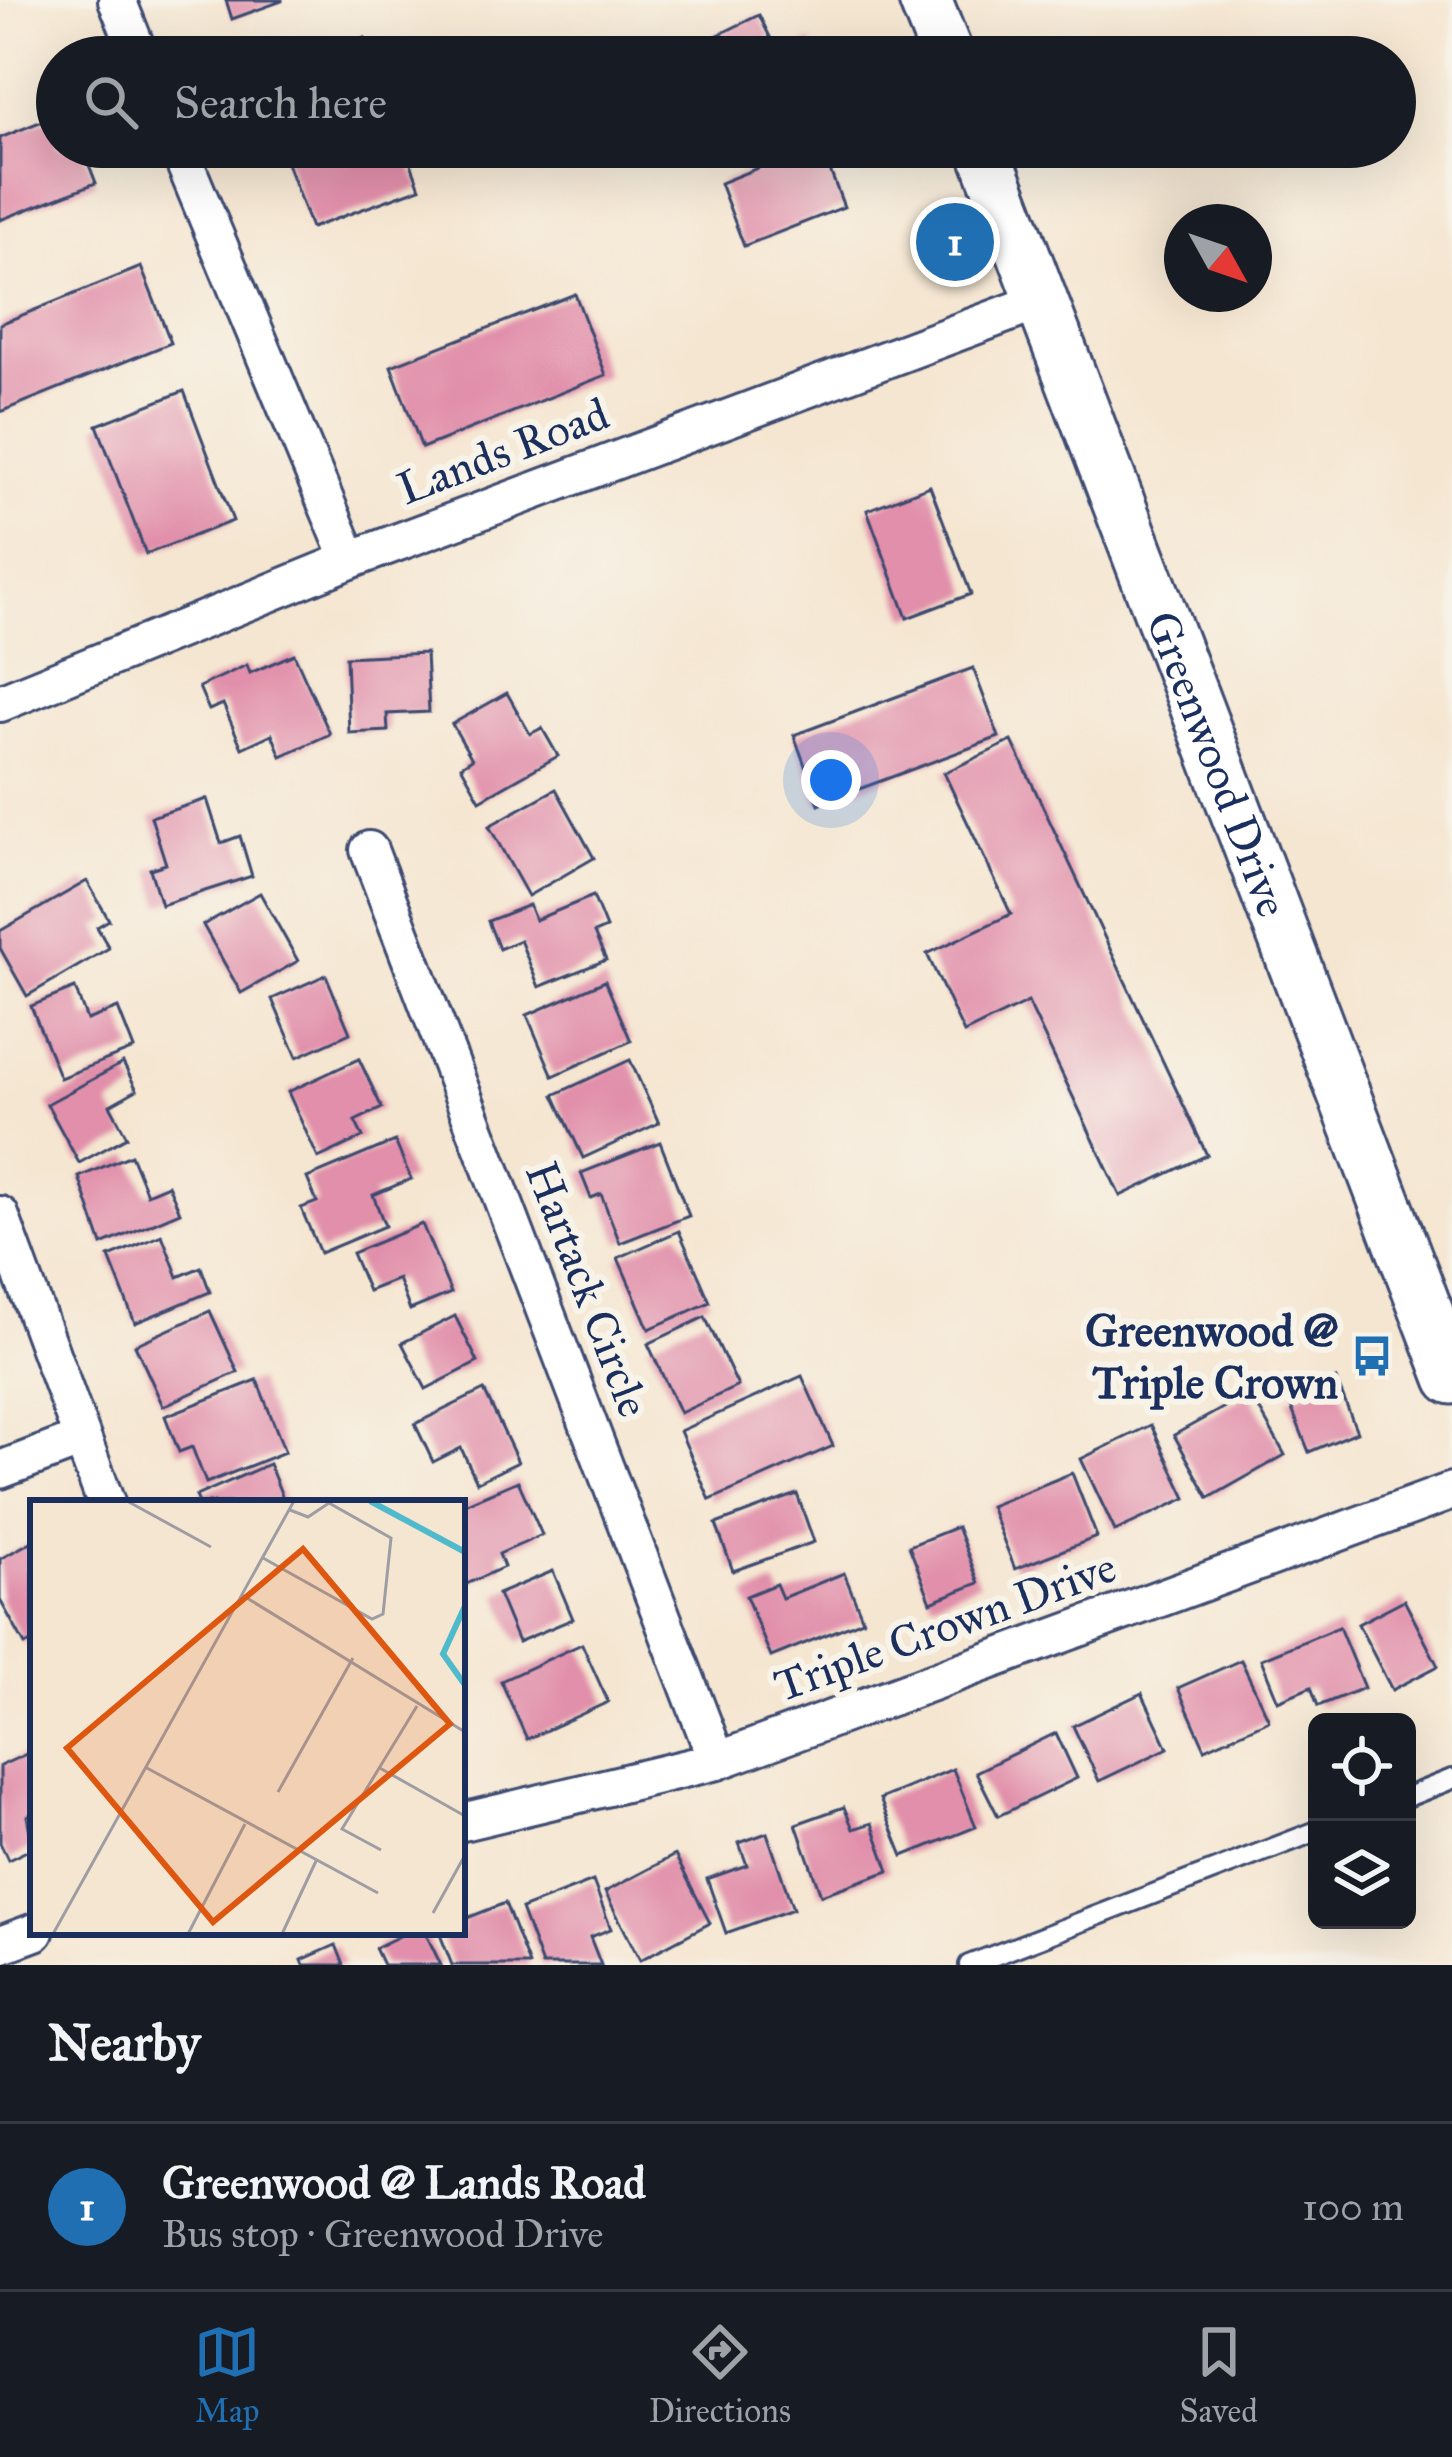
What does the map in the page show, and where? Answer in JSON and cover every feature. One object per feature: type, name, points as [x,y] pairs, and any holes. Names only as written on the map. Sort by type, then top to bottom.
[{"type":"main road","points":[[925,0],[940,36]]},
{"type":"main road","name":"Greenwood Drive","points":[[991,168],[1452,1378]]},
{"type":"street","points":[[116,0],[131,36]]},
{"type":"street","points":[[187,168],[350,560]]},
{"type":"street","name":"Lands Road","points":[[0,703],[350,560],[1043,300]]},
{"type":"street","name":"Hartack Circle","points":[[369,850],[717,1761]]},
{"type":"street","points":[[0,1215],[105,1500]]},
{"type":"street","points":[[0,1470],[82,1439]]},
{"type":"street","name":"Triple Crown Drive","points":[[465,1821],[717,1761],[1452,1491]]},
{"type":"street","points":[[0,1946],[30,1934]]},
{"type":"lane","points":[[1416,1793],[1452,1779]]},
{"type":"lane","points":[[968,1965],[1308,1834]]},
{"type":"building","points":[[226,0],[282,0],[282,1],[232,19]]},
{"type":"building","points":[[759,15],[770,36],[716,36]]},
{"type":"building","points":[[36,123],[36,168],[90,168],[96,183],[0,220],[0,138]]},
{"type":"building","points":[[289,168],[413,168],[420,188],[311,228]]},
{"type":"building","points":[[758,168],[829,168],[844,207],[744,246],[720,183]]},
{"type":"building","points":[[141,267],[171,343],[0,412],[0,324]]},
{"type":"building","points":[[575,294],[606,375],[422,448],[391,366]]},
{"type":"building","points":[[184,391],[233,521],[146,554],[97,425]]},
{"type":"building","points":[[930,486],[971,594],[907,618],[867,510]]},
{"type":"building","points":[[426,653],[429,712],[387,714],[388,731],[349,733],[346,657]]},
{"type":"building","points":[[294,654],[330,734],[281,756],[272,734],[242,748],[223,704],[209,710],[199,687],[247,665],[250,673]]},
{"type":"building","points":[[973,668],[999,737],[819,804],[794,735]]},
{"type":"building","points":[[507,693],[530,734],[542,728],[558,756],[480,800],[461,766],[472,759],[452,724]]},
{"type":"building","points":[[1012,741],[1207,1155],[1120,1196],[1028,1002],[964,1033],[927,954],[1011,914],[944,773]]},
{"type":"building","points":[[556,789],[594,858],[528,896],[489,826]]},
{"type":"building","points":[[207,799],[221,843],[240,836],[252,876],[161,905],[150,869],[166,864],[151,817]]},
{"type":"building","points":[[87,881],[109,920],[97,927],[109,948],[27,996],[0,948],[0,931]]},
{"type":"building","points":[[260,893],[298,961],[241,993],[203,925]]},
{"type":"building","points":[[593,896],[606,928],[594,933],[606,960],[539,987],[520,940],[499,949],[488,921],[529,905],[535,920]]},
{"type":"building","points":[[326,975],[350,1033],[297,1057],[272,999]]},
{"type":"building","points":[[605,981],[631,1041],[553,1076],[527,1015]]},
{"type":"building","points":[[75,988],[87,1020],[118,1008],[134,1049],[60,1078],[31,1006]]},
{"type":"building","points":[[359,1059],[382,1108],[355,1121],[363,1137],[318,1158],[288,1092]]},
{"type":"building","points":[[630,1060],[659,1123],[583,1158],[554,1095]]},
{"type":"building","points":[[123,1063],[137,1090],[110,1105],[127,1137],[79,1163],[47,1104]]},
{"type":"building","points":[[395,1141],[411,1179],[373,1195],[385,1226],[320,1253],[301,1208],[317,1202],[307,1178]]},
{"type":"building","points":[[660,1142],[689,1216],[620,1243],[601,1194],[591,1198],[581,1173]]},
{"type":"building","points":[[131,1155],[147,1194],[168,1185],[180,1212],[102,1245],[79,1177]]},
{"type":"building","points":[[422,1224],[451,1293],[410,1310],[398,1279],[368,1291],[352,1253]]},
{"type":"building","points":[[679,1231],[710,1302],[649,1329],[618,1258]]},
{"type":"building","points":[[162,1235],[178,1277],[201,1267],[210,1292],[135,1323],[109,1257]]},
{"type":"building","points":[[210,1311],[238,1372],[163,1406],[135,1345]]},
{"type":"building","points":[[455,1316],[478,1362],[426,1389],[402,1343]]},
{"type":"building","points":[[705,1317],[738,1386],[680,1413],[648,1344]]},
{"type":"building","points":[[802,1376],[833,1446],[710,1500],[680,1431]]},
{"type":"building","points":[[1336,1379],[1357,1432],[1309,1452],[1288,1399]]},
{"type":"building","points":[[257,1380],[285,1452],[206,1483],[192,1447],[179,1452],[165,1416]]},
{"type":"building","points":[[484,1390],[518,1462],[477,1482],[461,1448],[433,1462],[415,1424]]},
{"type":"building","points":[[1250,1393],[1285,1455],[1209,1498],[1174,1435]]},
{"type":"building","points":[[1151,1425],[1186,1498],[1115,1531],[1081,1459]]},
{"type":"building","points":[[269,1464],[284,1500],[198,1500],[196,1496]]},
{"type":"building","points":[[1072,1473],[1097,1537],[1015,1569],[990,1506]]},
{"type":"building","points":[[518,1481],[542,1535],[499,1554],[504,1567],[465,1585],[465,1504]]},
{"type":"building","points":[[797,1494],[814,1542],[733,1571],[716,1524]]},
{"type":"building","points":[[957,1527],[979,1583],[931,1602],[909,1546]]},
{"type":"building","points":[[30,1543],[30,1642],[25,1645],[0,1600],[0,1559]]},
{"type":"building","points":[[553,1571],[573,1619],[518,1642],[498,1594]]},
{"type":"building","points":[[844,1573],[863,1620],[771,1657],[746,1596],[776,1584],[782,1598]]},
{"type":"building","points":[[1404,1600],[1438,1666],[1392,1690],[1358,1624]]},
{"type":"building","points":[[1339,1627],[1364,1688],[1318,1706],[1311,1687],[1278,1701],[1261,1659]]},
{"type":"building","points":[[582,1644],[608,1702],[527,1739],[501,1681]]},
{"type":"building","points":[[1241,1660],[1269,1720],[1205,1749],[1178,1688]]},
{"type":"building","points":[[1142,1693],[1168,1748],[1099,1781],[1073,1726]]},
{"type":"building","points":[[1056,1733],[1077,1778],[998,1816],[976,1772]]},
{"type":"building","points":[[30,1752],[30,1849],[8,1860],[0,1843],[0,1766]]},
{"type":"building","points":[[953,1769],[976,1827],[903,1856],[880,1799]]},
{"type":"building","points":[[844,1807],[853,1829],[872,1823],[889,1871],[821,1895],[796,1824]]},
{"type":"building","points":[[767,1833],[793,1909],[726,1933],[707,1879],[747,1865],[739,1843]]},
{"type":"building","points":[[675,1855],[710,1923],[640,1960],[605,1892]]},
{"type":"building","points":[[593,1881],[611,1929],[590,1937],[601,1965],[542,1965],[521,1909]]},
{"type":"building","points":[[505,1903],[529,1965],[452,1965],[440,1935],[465,1935],[465,1919]]},
{"type":"building","points":[[402,1935],[426,1935],[441,1965],[383,1965],[375,1948]]},
{"type":"building","points":[[336,1945],[344,1965],[304,1965],[302,1960]]},
{"type":"place","name":"Greenwood @ Lands Road","points":[[955,242]]},
{"type":"place","name":"Greenwood @ Triple Crown","points":[[1372,1356]]}]
